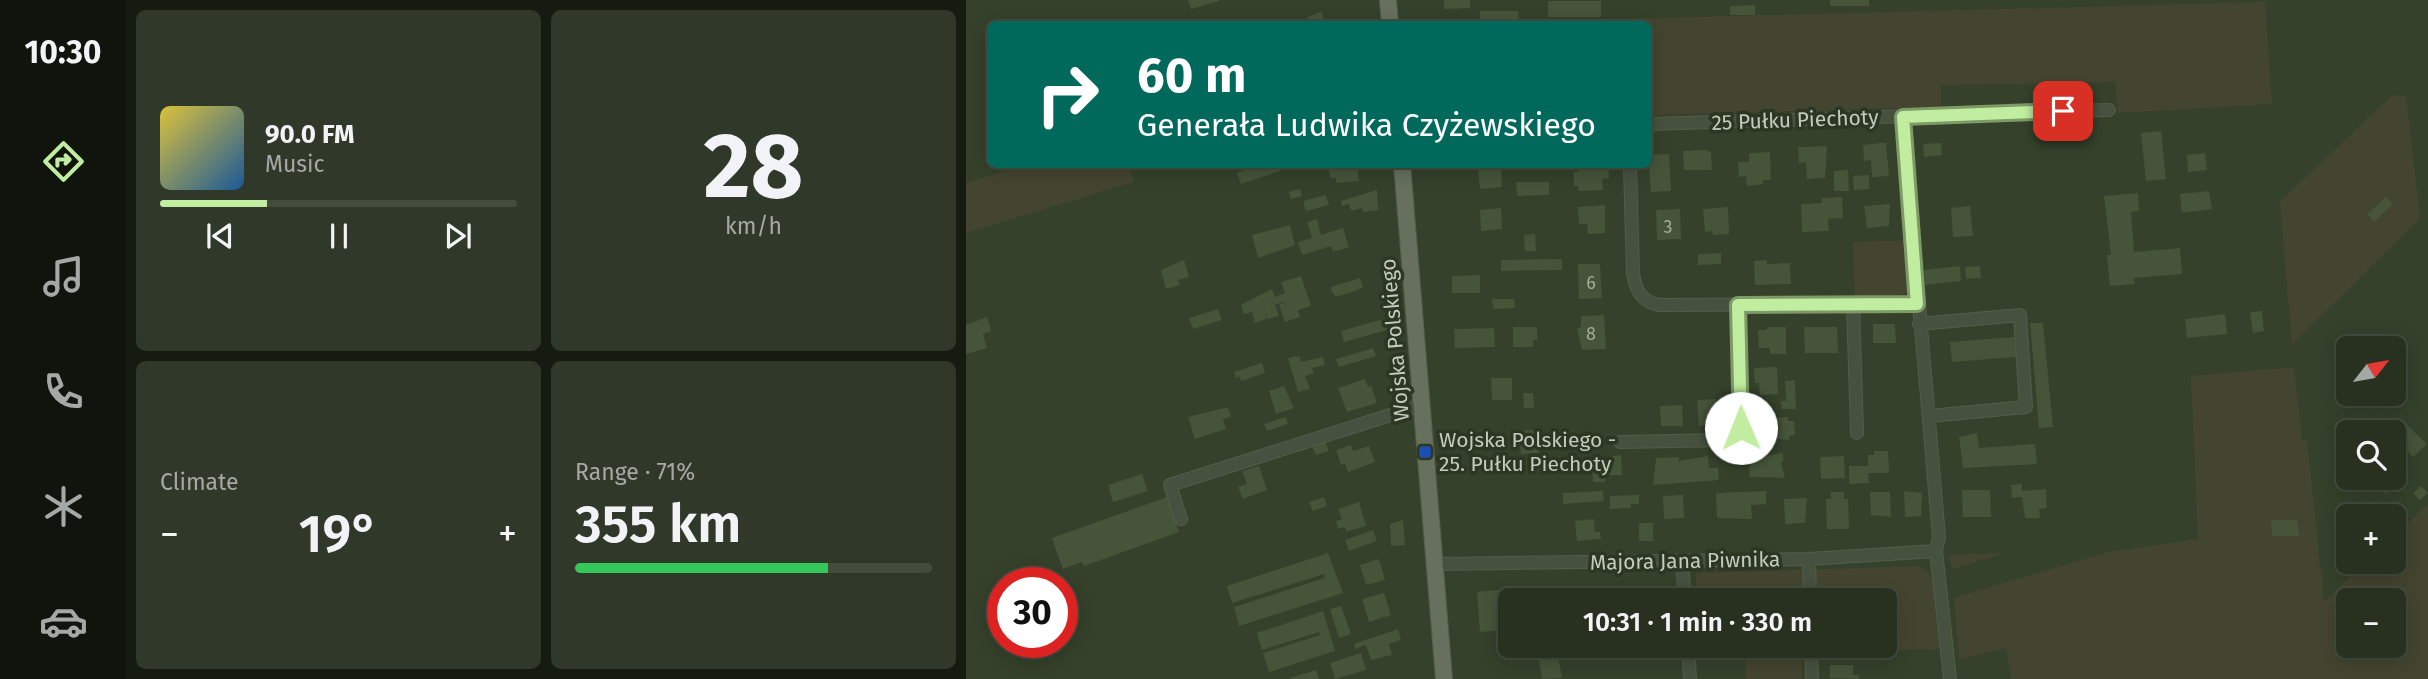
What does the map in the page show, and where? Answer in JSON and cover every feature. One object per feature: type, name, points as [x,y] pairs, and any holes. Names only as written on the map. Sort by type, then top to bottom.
[{"type":"main road","points":[[1388,0],[1390,21]]},
{"type":"main road","name":"Wojska Polskiego","points":[[1402,168],[1444,679]]},
{"type":"street","name":"25 Pułku Piechoty","points":[[1652,124],[2109,110]]},
{"type":"street","points":[[1903,117],[1939,537],[1936,551],[1950,679]]},
{"type":"street","points":[[1630,168],[1633,273],[1640,294],[1647,302],[1659,305],[1917,304]]},
{"type":"street","points":[[1853,304],[1857,433]]},
{"type":"street","points":[[1620,442],[1726,440],[1740,430],[1738,305]]},
{"type":"street","points":[[1919,324],[2020,315],[2026,407],[1929,416]]},
{"type":"street","points":[[1181,519],[1170,485],[1422,405]]},
{"type":"street","name":"Majora Jana Piwnika","points":[[1435,564],[1809,559],[1936,551]]},
{"type":"street","points":[[1809,559],[1810,588]]},
{"type":"street","points":[[1682,562],[1684,588]]},
{"type":"street","points":[[1689,658],[1690,679]]},
{"type":"street","points":[[1811,658],[1812,679]]},
{"type":"green space","points":[[2265,2],[2272,104],[2118,113],[2115,82],[1941,85],[1941,107],[1652,115],[1652,21],[1622,19]]},
{"type":"green space","points":[[2406,95],[2420,219],[2292,344],[2280,202],[2391,96]]},
{"type":"green space","points":[[1015,168],[1130,168],[1134,182],[966,233],[966,183]]},
{"type":"green space","points":[[1909,240],[1909,291],[1896,297],[1855,298],[1853,242]]},
{"type":"green space","points":[[2294,367],[2302,440],[2307,441],[2324,601],[2336,590],[2336,658],[2406,658],[2406,588],[2338,588],[2353,574],[2406,574],[2406,525],[2428,504],[2428,679],[2011,679],[2006,648],[1959,659],[1954,598],[2108,552],[2198,539],[2191,376]]},
{"type":"green space","points":[[2005,553],[1952,569],[1949,555]]},
{"type":"green space","points":[[1921,566],[1932,577],[1939,649],[1897,650],[1897,588],[1696,588],[1696,573]]},
{"type":"green space","points":[[1745,658],[1802,658],[1802,679],[1746,679]]},
{"type":"building","points":[[1188,0],[1219,0],[1219,1],[1191,9]]},
{"type":"building","points":[[1444,0],[1470,0],[1470,8],[1444,9]]},
{"type":"building","points":[[1830,0],[1869,0],[1869,6],[1830,6]]},
{"type":"building","points":[[1548,1],[1601,1],[1601,17],[1548,17]]},
{"type":"building","points":[[1755,5],[1755,15],[1730,15],[1730,6]]},
{"type":"building","points":[[1480,11],[1518,11],[1519,20],[1480,21]]},
{"type":"building","points":[[1321,12],[1325,21],[1309,21],[1307,17]]},
{"type":"building","points":[[2161,131],[2166,179],[2146,181],[2141,133]]},
{"type":"building","points":[[1886,143],[1889,176],[1872,177],[1871,160],[1864,161],[1863,145]]},
{"type":"building","points":[[1941,143],[1942,155],[1924,157],[1923,144]]},
{"type":"building","points":[[1827,146],[1825,178],[1807,179],[1806,162],[1799,163],[1798,147]]},
{"type":"building","points":[[1683,151],[1711,152],[1712,170],[1684,170]]},
{"type":"building","points":[[1770,152],[1771,180],[1747,186],[1746,176],[1739,177],[1738,162],[1749,162],[1749,153]]},
{"type":"building","points":[[2205,153],[2207,170],[2188,172],[2187,155]]},
{"type":"building","points":[[1669,154],[1671,191],[1651,192],[1649,168],[1652,168],[1652,155]]},
{"type":"building","points":[[1251,168],[1289,168],[1241,184],[1237,173]]},
{"type":"building","points":[[1329,168],[1357,168],[1359,181],[1336,183],[1336,178],[1330,178]]},
{"type":"building","points":[[1478,168],[1501,168],[1502,187],[1480,189]]},
{"type":"building","points":[[1578,168],[1608,168],[1609,178],[1602,179],[1603,190],[1579,191],[1578,186],[1574,186],[1574,172],[1579,172]]},
{"type":"building","points":[[1848,170],[1849,191],[1834,191],[1834,171]]},
{"type":"building","points":[[1869,175],[1869,189],[1854,190],[1853,176]]},
{"type":"building","points":[[1516,182],[1549,182],[1549,195],[1517,196]]},
{"type":"building","points":[[1300,189],[1302,196],[1291,199],[1289,192]]},
{"type":"building","points":[[1377,190],[1378,210],[1363,212],[1362,208],[1351,211],[1349,204],[1342,206],[1341,201]]},
{"type":"building","points":[[2209,191],[2212,209],[2182,213],[2180,194]]},
{"type":"building","points":[[2138,193],[2139,211],[2131,212],[2134,252],[2180,248],[2182,274],[2134,278],[2135,284],[2110,286],[2107,255],[2111,255],[2104,196]]},
{"type":"building","points":[[1326,195],[1329,205],[1306,211],[1303,201]]},
{"type":"building","points":[[1842,197],[1843,218],[1828,219],[1829,231],[1802,232],[1801,204],[1822,203],[1822,198]]},
{"type":"building","points":[[2386,197],[2393,204],[2374,222],[2367,214]]},
{"type":"building","points":[[1890,204],[1889,226],[1867,228],[1864,206]]},
{"type":"building","points":[[1605,205],[1605,233],[1588,234],[1587,224],[1579,224],[1578,207]]},
{"type":"building","points":[[1970,206],[1973,236],[1953,237],[1951,208]]},
{"type":"building","points":[[1728,207],[1729,234],[1713,235],[1712,231],[1705,232],[1703,209]]},
{"type":"building","points":[[1501,208],[1502,229],[1481,231],[1480,210]]},
{"type":"building","points":[[1680,209],[1681,239],[1657,240],[1656,210]]},
{"type":"building","points":[[1317,219],[1321,235],[1343,228],[1349,247],[1333,252],[1331,246],[1302,255],[1298,242],[1312,238],[1307,222]]},
{"type":"building","points":[[1290,225],[1295,245],[1258,258],[1252,235]]},
{"type":"building","points":[[1535,234],[1536,251],[1525,251],[1524,235]]},
{"type":"building","points":[[1721,253],[1721,264],[1698,265],[1698,254]]},
{"type":"building","points":[[1562,259],[1562,270],[1501,271],[1501,260]]},
{"type":"building","points":[[1184,260],[1189,277],[1178,280],[1180,285],[1166,289],[1161,270]]},
{"type":"building","points":[[1767,260],[1767,264],[1790,263],[1791,284],[1755,285],[1754,261]]},
{"type":"building","points":[[1578,264],[1600,264],[1602,298],[1579,299]]},
{"type":"building","points":[[1960,266],[1961,281],[1925,285],[1924,270]]},
{"type":"building","points":[[1980,266],[1981,278],[1966,279],[1965,267]]},
{"type":"building","points":[[1480,275],[1480,293],[1452,293],[1452,276]]},
{"type":"building","points":[[1301,276],[1311,306],[1298,310],[1300,317],[1285,322],[1279,305],[1287,301],[1275,305],[1279,316],[1267,319],[1264,308],[1266,319],[1255,323],[1252,312],[1244,314],[1241,305],[1272,289],[1275,297],[1285,293],[1281,282]]},
{"type":"building","points":[[1360,278],[1363,288],[1336,297],[1332,292],[1331,287]]},
{"type":"building","points":[[1492,299],[1514,299],[1515,308],[1493,309]]},
{"type":"building","points":[[1218,309],[1222,320],[1193,329],[1189,318]]},
{"type":"building","points":[[2262,311],[2264,331],[2253,333],[2250,312]]},
{"type":"building","points":[[2225,314],[2227,334],[2187,338],[2185,319]]},
{"type":"building","points":[[1604,315],[1606,349],[1582,350],[1577,328],[1581,327],[1581,316]]},
{"type":"building","points":[[987,317],[991,331],[983,334],[987,348],[966,354],[966,325]]},
{"type":"building","points":[[1387,318],[1390,329],[1344,342],[1341,331]]},
{"type":"building","points":[[2030,323],[2043,323],[2053,427],[2039,428]]},
{"type":"building","points":[[1873,324],[1895,324],[1896,343],[1873,343]]},
{"type":"building","points":[[1513,327],[1537,327],[1537,340],[1533,340],[1533,347],[1513,347]]},
{"type":"building","points":[[1767,327],[1786,327],[1786,354],[1770,354],[1770,348],[1759,348],[1758,330],[1767,330]]},
{"type":"building","points":[[1804,327],[1837,327],[1838,353],[1805,353]]},
{"type":"building","points":[[1494,328],[1495,347],[1455,348],[1454,329]]},
{"type":"building","points":[[2014,337],[2016,357],[1952,362],[1950,342]]},
{"type":"building","points":[[1373,348],[1376,356],[1339,367],[1336,359]]},
{"type":"building","points":[[1299,356],[1301,362],[1323,357],[1325,365],[1312,368],[1314,373],[1305,376],[1310,389],[1298,392],[1288,358]]},
{"type":"building","points":[[1262,363],[1265,373],[1241,381],[1240,376],[1236,378],[1234,372]]},
{"type":"building","points":[[1777,367],[1778,394],[1760,395],[1759,383],[1755,383],[1754,368]]},
{"type":"building","points":[[1491,378],[1512,378],[1512,400],[1492,400]]},
{"type":"building","points":[[1365,379],[1368,387],[1371,386],[1377,403],[1347,412],[1338,388]]},
{"type":"building","points":[[1795,380],[1796,409],[1782,409],[1781,401],[1786,401],[1785,381]]},
{"type":"building","points":[[1284,386],[1294,408],[1276,414],[1269,391]]},
{"type":"building","points":[[1523,393],[1533,393],[1534,408],[1524,408]]},
{"type":"building","points":[[1716,399],[1717,407],[1723,407],[1723,421],[1717,421],[1717,425],[1699,426],[1697,400]]},
{"type":"building","points":[[1682,405],[1683,426],[1661,426],[1660,406]]},
{"type":"building","points":[[1228,407],[1231,417],[1223,419],[1226,429],[1195,439],[1188,417]]},
{"type":"building","points":[[1286,417],[1288,424],[1267,431],[1264,424]]},
{"type":"building","points":[[1788,417],[1788,421],[1794,421],[1795,435],[1789,436],[1789,440],[1767,438],[1766,418]]},
{"type":"building","points":[[2406,424],[2427,444],[2413,457],[2406,449]]},
{"type":"building","points":[[1537,430],[1539,453],[1521,454],[1519,431]]},
{"type":"building","points":[[1977,433],[1979,448],[2035,444],[2037,464],[1963,468],[1959,437]]},
{"type":"building","points":[[1480,437],[1482,450],[1470,451],[1468,438]]},
{"type":"building","points":[[1325,441],[1329,451],[1316,455],[1312,446]]},
{"type":"building","points":[[1351,445],[1353,451],[1369,446],[1375,462],[1348,472],[1345,464],[1341,465],[1336,450]]},
{"type":"building","points":[[1874,451],[1888,451],[1889,473],[1868,473],[1869,483],[1849,484],[1849,466],[1868,466],[1868,455],[1874,455]]},
{"type":"building","points":[[1758,453],[1758,457],[1783,453],[1781,462],[1785,478],[1750,477],[1748,454]]},
{"type":"building","points":[[1621,455],[1622,475],[1605,475],[1605,482],[1593,482],[1592,460]]},
{"type":"building","points":[[1708,456],[1709,468],[1718,468],[1719,480],[1653,485],[1656,458],[1679,457],[1679,461]]},
{"type":"building","points":[[1844,456],[1845,478],[1821,479],[1820,457]]},
{"type":"building","points":[[1259,466],[1267,490],[1243,499],[1238,487],[1247,484],[1242,471]]},
{"type":"building","points":[[1142,474],[1148,491],[1113,502],[1108,485]]},
{"type":"building","points":[[2022,484],[2022,491],[2046,489],[2047,508],[2039,509],[2040,518],[2025,518],[2022,497],[2012,498],[2011,485]]},
{"type":"building","points":[[2421,486],[2428,493],[2420,500],[2413,493]]},
{"type":"building","points":[[1962,490],[1990,490],[1991,517],[1963,517]]},
{"type":"building","points":[[1603,491],[1604,501],[1563,504],[1563,493]]},
{"type":"building","points":[[1766,491],[1766,504],[1751,505],[1752,519],[1717,518],[1716,493]]},
{"type":"building","points":[[1904,491],[1922,493],[1921,516],[1905,517]]},
{"type":"building","points":[[1831,492],[1844,492],[1844,499],[1848,499],[1849,529],[1827,529],[1826,499],[1831,499]]},
{"type":"building","points":[[1870,492],[1890,492],[1891,517],[1871,515]]},
{"type":"building","points":[[1639,495],[1639,504],[1631,504],[1631,508],[1610,509],[1610,496]]},
{"type":"building","points":[[1683,495],[1684,518],[1664,519],[1663,496]]},
{"type":"building","points":[[1167,497],[1179,532],[1084,566],[1082,562],[1068,567],[1062,567],[1052,538]]},
{"type":"building","points":[[1324,497],[1327,506],[1313,511],[1309,502]]},
{"type":"building","points":[[1807,498],[1805,523],[1785,524],[1784,499]]},
{"type":"building","points":[[1359,502],[1366,526],[1346,532],[1345,527],[1338,529],[1336,521],[1342,519],[1338,509]]},
{"type":"building","points":[[1594,519],[1595,532],[1600,532],[1601,539],[1577,541],[1575,521]]},
{"type":"building","points":[[1403,520],[1405,545],[1391,546],[1390,524]]},
{"type":"building","points":[[2271,520],[2297,520],[2299,536],[2272,536]]},
{"type":"building","points":[[1639,523],[1653,523],[1653,541],[1639,541]]},
{"type":"building","points":[[1373,530],[1377,541],[1349,551],[1345,540]]},
{"type":"building","points":[[1328,553],[1343,593],[1239,626],[1234,607],[1325,578],[1324,574],[1232,603],[1227,586]]},
{"type":"building","points":[[1379,559],[1385,580],[1366,585],[1360,565]]},
{"type":"building","points":[[1498,590],[1498,630],[1480,632],[1477,592]]},
{"type":"building","points":[[1384,593],[1391,615],[1369,622],[1362,599]]},
{"type":"building","points":[[1341,606],[1351,634],[1339,638],[1330,609]]},
{"type":"building","points":[[1323,611],[1335,651],[1269,672],[1263,653],[1320,635],[1319,632],[1262,650],[1257,633]]},
{"type":"building","points":[[1398,629],[1401,640],[1389,644],[1392,655],[1371,660],[1366,645],[1355,649],[1354,644]]},
{"type":"building","points":[[1361,653],[1366,670],[1335,679],[1330,663]]},
{"type":"building","points":[[1558,658],[1562,678],[1542,679],[1539,660]]},
{"type":"building","points":[[1830,665],[1853,665],[1853,675],[1859,675],[1859,679],[1830,678]]},
{"type":"building","points":[[1316,670],[1319,679],[1290,679],[1290,678]]},
{"type":"place","name":"Wojska Polskiego - 25. Pułku Piechoty","points":[[1425,452]]},
{"type":"route","points":[[1741,428],[1738,305],[1917,304],[1903,117],[2063,111]]}]
